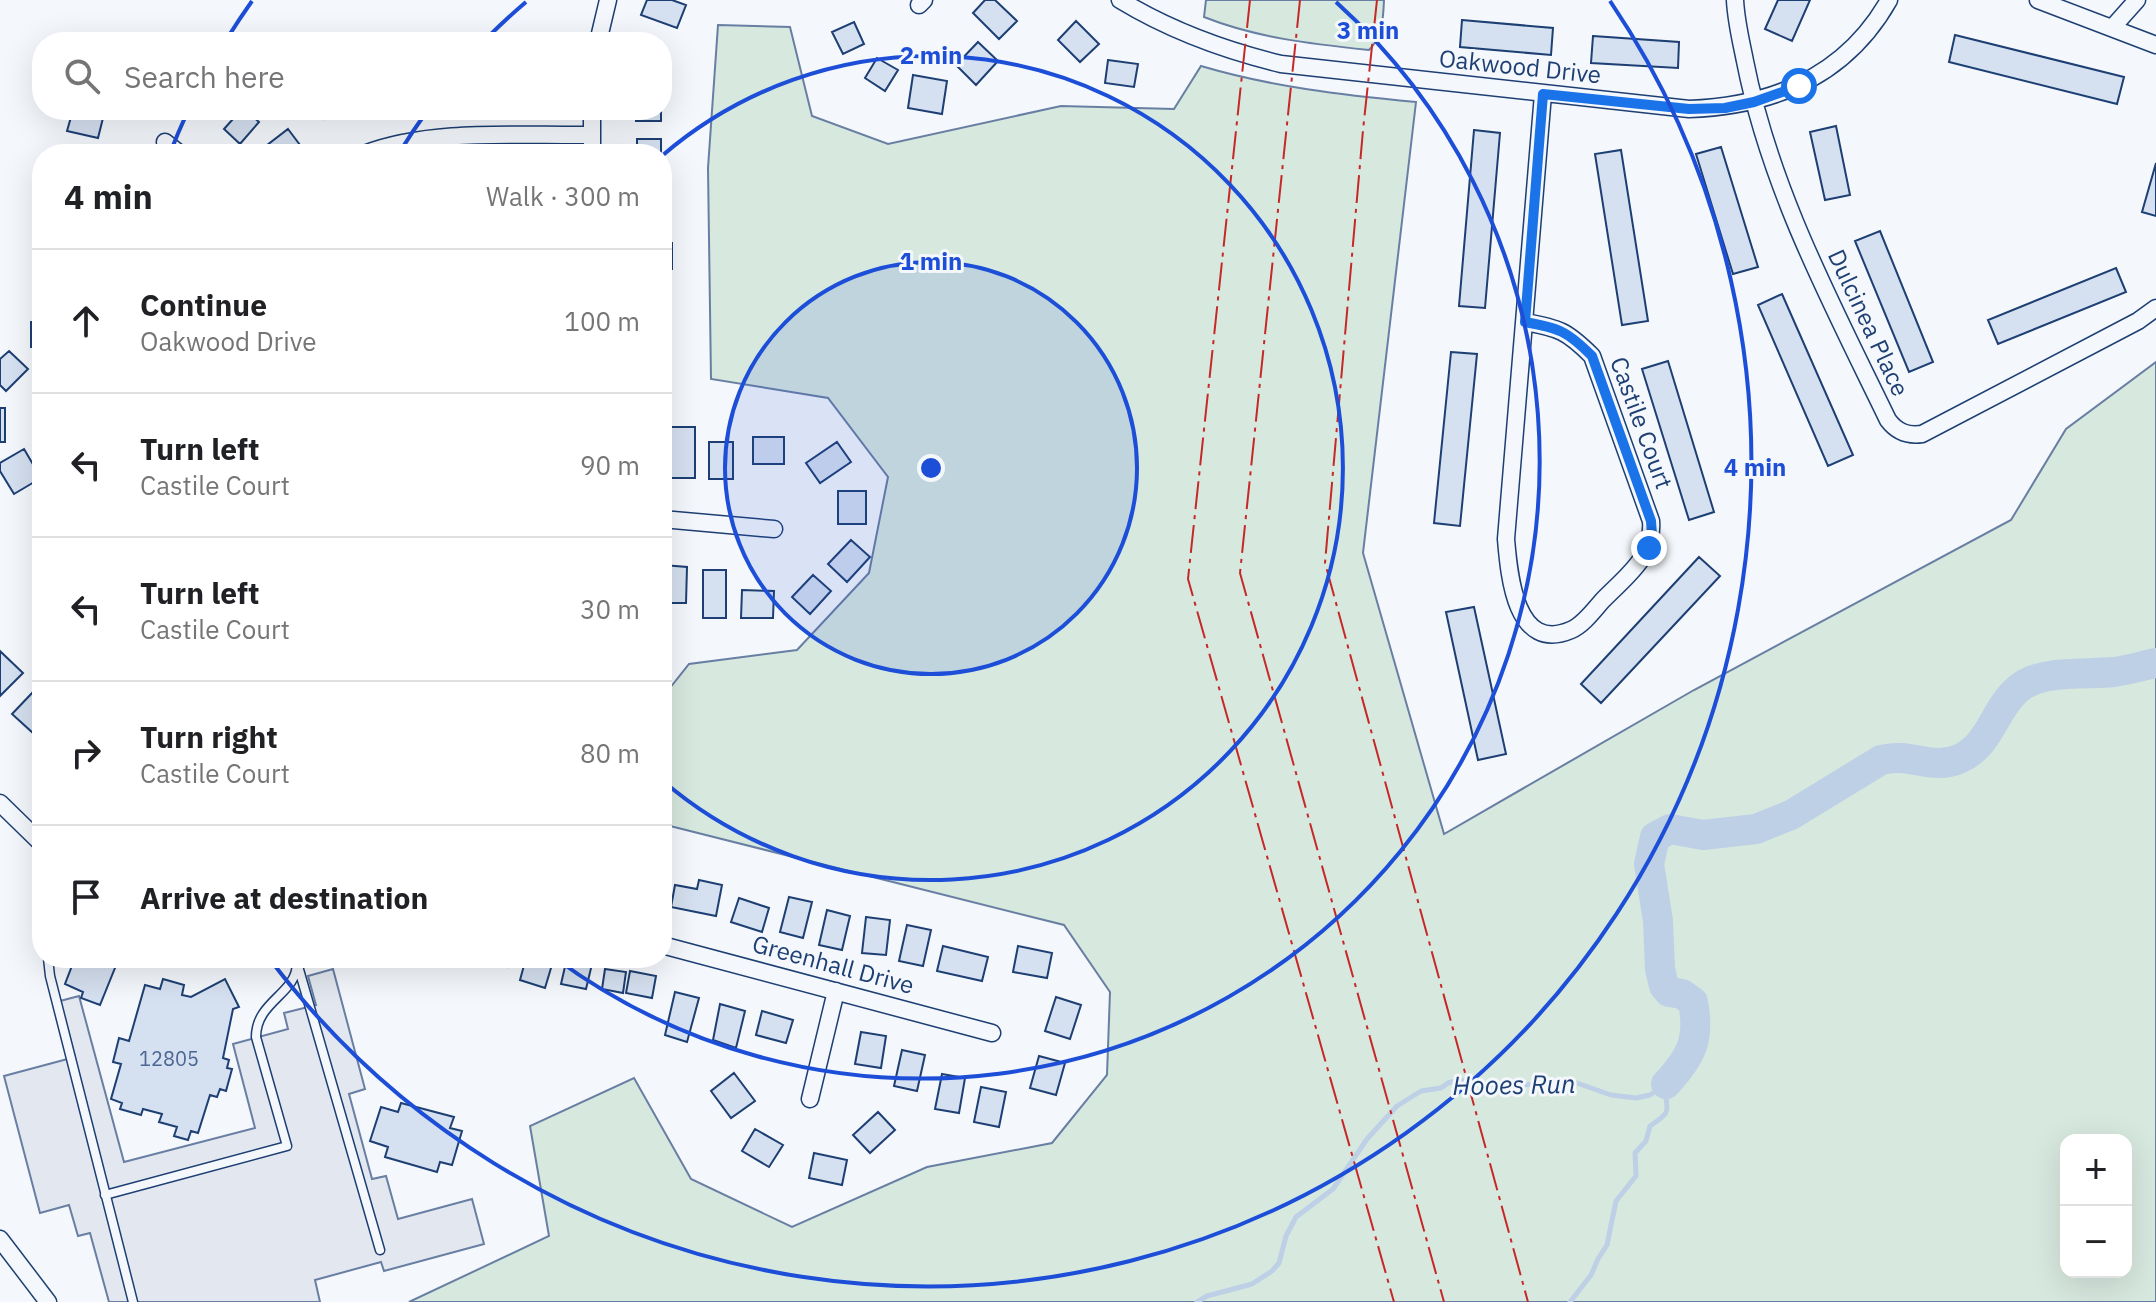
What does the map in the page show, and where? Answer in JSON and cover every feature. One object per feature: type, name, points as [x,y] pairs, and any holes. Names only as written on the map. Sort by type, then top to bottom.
[{"type":"street","points":[[600,32],[608,0]]},
{"type":"street","name":"Oakwood Drive","points":[[1120,0],[1192,38],[1281,64],[1689,109],[1725,108],[1754,102],[1799,86],[1847,53],[1889,0]]},
{"type":"street","name":"Dulcinea Place","points":[[1735,0],[1754,102],[1773,165],[1803,242],[1888,420],[1903,433],[1922,434],[2138,321],[2156,308]]},
{"type":"street","points":[[2038,0],[2156,45]]},
{"type":"street","points":[[2112,28],[2137,0]]},
{"type":"street","name":"Castile Court","points":[[1525,322],[1558,328],[1592,356],[1651,521],[1652,535],[1642,560],[1576,628],[1559,634],[1546,633],[1523,620],[1508,567],[1506,539],[1543,94]]},
{"type":"street","points":[[592,120],[592,144]]},
{"type":"street","points":[[396,144],[436,137],[592,135]]},
{"type":"street","points":[[672,520],[774,529]]},
{"type":"street","points":[[0,803],[32,834]]},
{"type":"street","name":"Greenhall Drive","points":[[672,948],[992,1033]]},
{"type":"street","points":[[810,1099],[836,991]]},
{"type":"street","points":[[0,1239],[48,1302]]},
{"type":"lane","points":[[49,968],[133,1302]]},
{"type":"lane","points":[[105,1195],[287,1146],[256,1029],[265,1009],[294,980],[296,968]]},
{"type":"lane","points":[[299,968],[380,1250]]},
{"type":"shaded area","points":[[1206,0],[1384,0],[1383,20],[1380,33],[1369,50],[1285,39],[1224,24],[1204,17]]},
{"type":"shaded area","points":[[718,25],[790,27],[812,116],[888,144],[1061,106],[1174,109],[1201,66],[1254,80],[1307,89],[1416,102],[1363,553],[1444,834],[1694,690],[2011,520],[2066,429],[2156,362],[2156,1302],[409,1302],[549,1236],[530,1126],[634,1078],[691,1179],[792,1227],[927,1167],[1052,1143],[1107,1075],[1110,992],[1064,925],[672,827],[672,685],[689,664],[797,650],[869,573],[888,477],[828,398],[711,379],[708,168]]},
{"type":"shaded area","points":[[333,969],[365,1089],[349,1094],[372,1179],[386,1176],[398,1219],[472,1199],[484,1244],[384,1271],[381,1262],[315,1280],[320,1302],[109,1302],[90,1233],[78,1236],[69,1205],[40,1213],[4,1076],[75,1057],[60,1001],[79,996],[124,1162],[255,1128],[233,1044],[288,1029],[284,1013],[316,1005],[308,976]]},
{"type":"building","points":[[647,0],[672,0],[686,5],[677,28],[641,15]]},
{"type":"building","points":[[985,0],[995,0],[1017,21],[999,39],[973,13]]},
{"type":"building","points":[[1778,0],[1810,0],[1792,41],[1765,29]]},
{"type":"building","points":[[1462,20],[1553,28],[1551,55],[1460,47]]},
{"type":"building","points":[[1076,21],[1099,44],[1080,62],[1058,40]]},
{"type":"building","points":[[854,22],[864,44],[843,54],[832,32]]},
{"type":"building","points":[[1955,35],[2124,77],[2117,104],[1949,62]]},
{"type":"building","points":[[1593,36],[1679,42],[1678,68],[1591,63]]},
{"type":"building","points":[[978,42],[998,61],[976,85],[956,65]]},
{"type":"building","points":[[877,58],[898,70],[885,91],[865,78]]},
{"type":"building","points":[[1108,60],[1138,64],[1134,87],[1105,83]]},
{"type":"building","points":[[913,75],[947,81],[942,114],[908,108]]},
{"type":"building","points":[[70,120],[102,120],[98,138],[67,131]]},
{"type":"building","points":[[232,120],[259,122],[240,144],[224,129]]},
{"type":"building","points":[[1836,126],[1850,195],[1825,200],[1810,132]]},
{"type":"building","points":[[288,129],[299,144],[268,144]]},
{"type":"building","points":[[1474,130],[1500,133],[1485,308],[1459,306]]},
{"type":"building","points":[[637,139],[661,139],[661,144],[637,144]]},
{"type":"building","points":[[1721,147],[1758,267],[1733,274],[1696,154]]},
{"type":"building","points":[[1621,150],[1648,321],[1622,325],[1595,154]]},
{"type":"building","points":[[2156,163],[2156,216],[2142,212]]},
{"type":"building","points":[[1880,231],[1933,362],[1909,372],[1855,241]]},
{"type":"building","points":[[2116,268],[2126,292],[1998,344],[1988,320]]},
{"type":"building","points":[[1782,294],[1853,455],[1828,466],[1758,305]]},
{"type":"building","points":[[9,351],[28,369],[6,391],[0,385],[0,359]]},
{"type":"building","points":[[1451,352],[1477,354],[1460,526],[1434,523]]},
{"type":"building","points":[[1668,361],[1714,512],[1689,520],[1642,369]]},
{"type":"building","points":[[0,408],[5,408],[5,442],[0,442]]},
{"type":"building","points":[[672,427],[695,427],[695,478],[672,478]]},
{"type":"building","points":[[753,437],[784,437],[784,464],[753,464]]},
{"type":"building","points":[[709,442],[733,442],[733,479],[709,479]]},
{"type":"building","points":[[837,442],[851,462],[820,483],[806,463]]},
{"type":"building","points":[[24,449],[32,463],[32,483],[14,494],[0,471],[0,463]]},
{"type":"building","points":[[838,491],[866,491],[866,524],[838,524]]},
{"type":"building","points":[[851,540],[870,557],[847,582],[828,564]]},
{"type":"building","points":[[1699,557],[1720,576],[1601,703],[1581,684]]},
{"type":"building","points":[[672,566],[687,567],[686,603],[672,603]]},
{"type":"building","points":[[703,570],[726,570],[726,618],[703,618]]},
{"type":"building","points":[[813,575],[831,591],[810,614],[792,597]]},
{"type":"building","points":[[742,590],[774,591],[773,618],[741,618]]},
{"type":"building","points":[[1474,607],[1506,754],[1478,760],[1446,612]]},
{"type":"building","points":[[0,651],[23,673],[0,696]]},
{"type":"building","points":[[32,693],[32,732],[12,714]]},
{"type":"building","points":[[699,880],[722,885],[716,916],[672,907],[675,885],[697,889]]},
{"type":"building","points":[[789,897],[812,902],[803,938],[780,932]]},
{"type":"building","points":[[739,898],[769,908],[762,932],[731,922]]},
{"type":"building","points":[[827,910],[850,916],[842,950],[819,945]]},
{"type":"building","points":[[866,917],[890,920],[886,955],[862,953]]},
{"type":"building","points":[[907,925],[931,930],[923,966],[899,961]]},
{"type":"building","points":[[943,946],[988,957],[982,981],[937,971]]},
{"type":"building","points":[[1018,946],[1052,953],[1047,978],[1013,972]]},
{"type":"building","points":[[71,968],[115,968],[100,1005],[81,998],[83,992],[65,984]]},
{"type":"building","points":[[523,968],[551,968],[545,988],[520,980]]},
{"type":"building","points":[[565,968],[591,968],[586,989],[561,984]]},
{"type":"building","points":[[605,969],[626,972],[623,993],[602,989]]},
{"type":"building","points":[[630,971],[656,976],[652,998],[626,993]]},
{"type":"building","points":[[163,979],[184,985],[182,995],[191,997],[225,979],[239,1007],[233,1009],[223,1058],[229,1060],[227,1068],[232,1069],[226,1091],[220,1089],[217,1097],[210,1095],[198,1133],[191,1131],[188,1140],[174,1136],[177,1127],[159,1122],[162,1114],[143,1109],[141,1115],[120,1109],[122,1103],[111,1099],[121,1064],[113,1062],[119,1038],[129,1041],[145,985],[160,989]]},
{"type":"building","points":[[675,992],[699,998],[687,1042],[665,1035]]},
{"type":"building","points":[[1056,997],[1081,1005],[1070,1039],[1045,1031]]},
{"type":"building","points":[[720,1004],[745,1011],[736,1048],[713,1040]]},
{"type":"building","points":[[762,1011],[793,1020],[786,1043],[756,1035]]},
{"type":"building","points":[[861,1032],[886,1036],[881,1068],[855,1064]]},
{"type":"building","points":[[902,1050],[925,1055],[917,1091],[894,1086]]},
{"type":"building","points":[[1039,1056],[1065,1063],[1056,1095],[1030,1088]]},
{"type":"building","points":[[734,1073],[755,1101],[731,1118],[711,1091]]},
{"type":"building","points":[[942,1074],[965,1078],[959,1113],[935,1109]]},
{"type":"building","points":[[981,1087],[1006,1092],[999,1127],[974,1122]]},
{"type":"building","points":[[401,1103],[454,1117],[450,1128],[462,1131],[452,1165],[440,1162],[437,1172],[385,1157],[388,1147],[370,1141],[381,1107],[398,1112]]},
{"type":"building","points":[[878,1112],[895,1130],[870,1153],[853,1135]]},
{"type":"building","points":[[755,1129],[783,1145],[769,1167],[742,1151]]},
{"type":"building","points":[[814,1153],[847,1160],[842,1185],[809,1178]]},
{"type":"waterway","name":"Hooes Run","points":[[1666,1084],[1688,1056],[1694,1037],[1695,1015],[1693,1002],[1682,994],[1669,992],[1664,986],[1660,969],[1658,921],[1649,864],[1655,837],[1670,829],[1703,835],[1756,829],[1791,815],[1881,760],[1902,758],[1939,763],[1959,759],[1978,745],[2010,697],[2028,683],[2051,676],[2114,672],[2156,663]]},
{"type":"waterway","name":"Hooes Run","points":[[1197,1302],[1207,1296],[1252,1284],[1272,1271],[1279,1263],[1286,1236],[1296,1217],[1333,1189],[1367,1139],[1397,1106],[1421,1091],[1441,1088],[1459,1080],[1500,1086],[1574,1082],[1611,1095],[1636,1098],[1650,1095],[1666,1084]]},
{"type":"waterway","points":[[1570,1302],[1591,1275],[1607,1245],[1616,1201],[1636,1176],[1635,1153],[1646,1141],[1650,1126],[1666,1113],[1666,1085]]},
{"type":"power","points":[[1250,0],[1188,579],[1394,1302]]},
{"type":"power","points":[[1300,0],[1240,573],[1444,1302]]},
{"type":"power","points":[[1377,0],[1325,563],[1528,1302]]},
{"type":"route","points":[[1649,548],[1651,521],[1592,356],[1558,328],[1525,322],[1543,94],[1689,109],[1725,108],[1771,98],[1799,86]]}]
